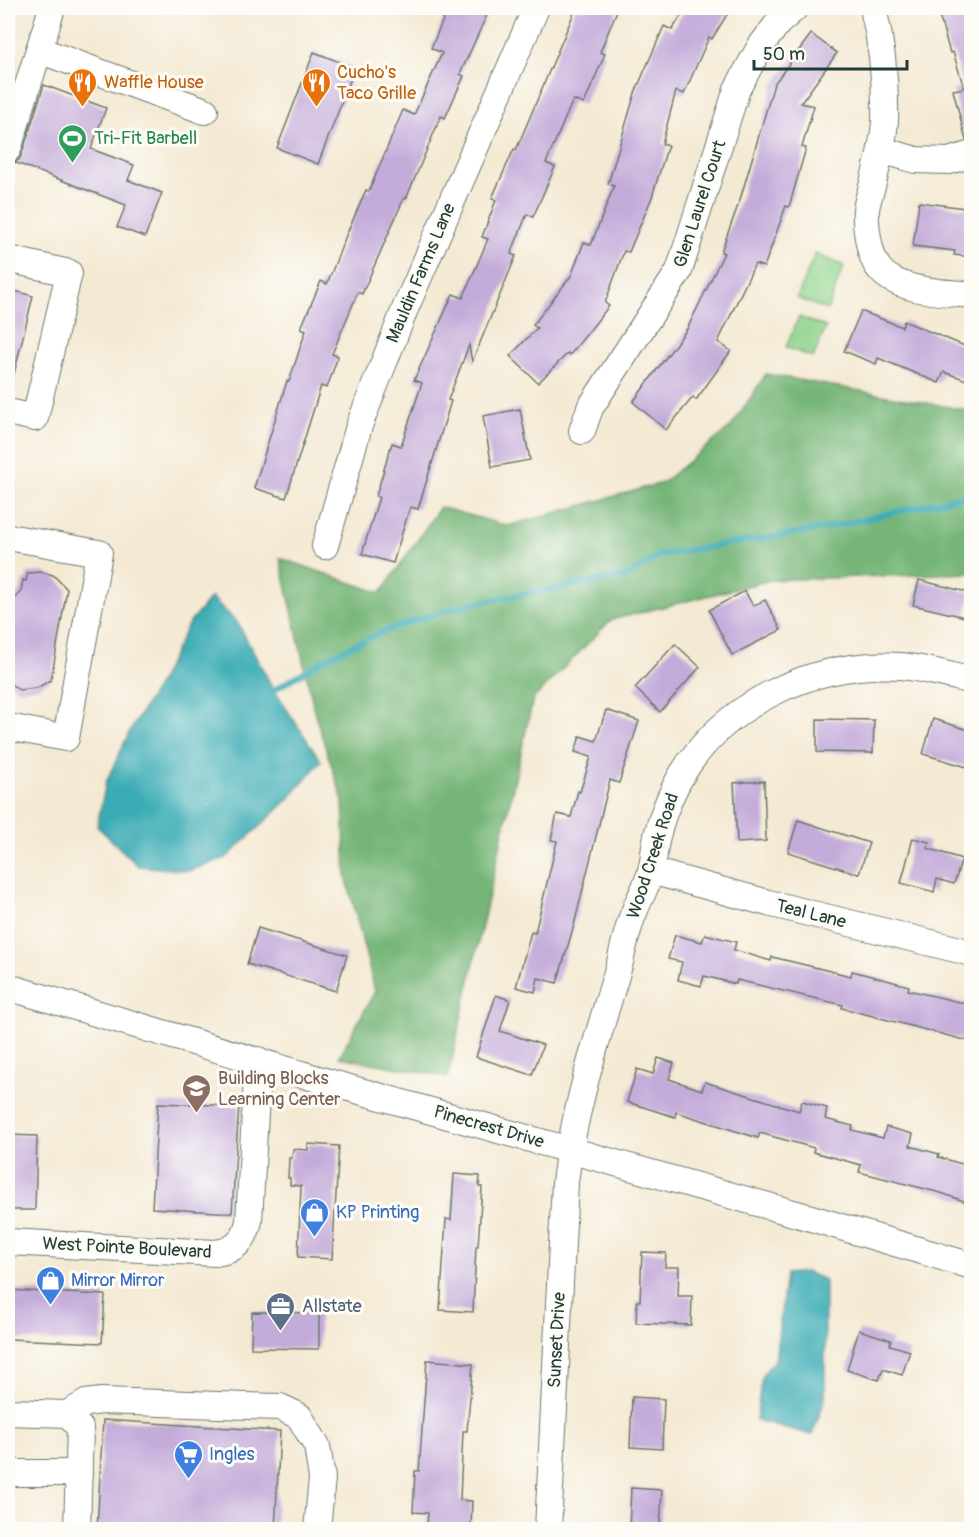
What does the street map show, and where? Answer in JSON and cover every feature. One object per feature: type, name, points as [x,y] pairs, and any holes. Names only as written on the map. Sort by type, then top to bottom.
[{"type":"street","points":[[8,149],[52,8]]},
{"type":"street","name":"Mauldin Farms Lane","points":[[325,546],[359,426],[400,320],[536,8]]},
{"type":"street","name":"Glen Laurel Court","points":[[582,431],[590,408],[680,271],[737,89],[760,47],[778,23],[795,8]]},
{"type":"street","points":[[873,8],[885,78],[885,123],[881,150],[866,209],[870,247],[878,267],[893,280],[924,290],[972,295]]},
{"type":"street","points":[[39,50],[205,111]]},
{"type":"street","points":[[881,150],[916,159],[938,161],[948,161],[972,154]]},
{"type":"street","points":[[8,259],[69,273],[35,418],[8,418]]},
{"type":"street","points":[[8,537],[99,553],[66,738],[8,728]]},
{"type":"street","name":"Wood Creek Road","points":[[568,1151],[581,1097],[634,912],[651,871],[660,824],[684,772],[718,730],[750,705],[787,686],[827,672],[866,666],[901,666],[972,681]]},
{"type":"street","name":"Teal Lane","points":[[651,871],[768,903],[972,953]]},
{"type":"street","name":"Pinecrest Drive","points":[[8,987],[568,1151],[811,1218],[972,1266]]},
{"type":"street","name":"West Pointe Boulevard","points":[[8,1242],[215,1253],[234,1248],[247,1232],[249,1221],[258,1060]]},
{"type":"street","name":"Sunset Drive","points":[[548,1530],[568,1151]]},
{"type":"street","points":[[8,1413],[68,1414],[86,1403],[102,1401],[280,1407],[299,1416],[317,1446],[321,1478],[317,1530]]},
{"type":"street","points":[[68,1414],[80,1428],[77,1530]]},
{"type":"street","points":[[8,1473],[79,1473]]},
{"type":"green space","points":[[815,254],[844,266],[827,310],[797,298]]},
{"type":"green space","points":[[799,317],[826,327],[813,358],[786,347]]},
{"type":"green space","points":[[766,374],[971,411],[971,573],[771,580],[611,620],[533,699],[448,1077],[339,1057],[375,991],[346,876],[343,801],[316,718],[280,558],[381,593],[440,507],[508,526],[662,483],[731,427]]},
{"type":"water","points":[[211,597],[237,622],[274,690],[321,761],[288,800],[226,858],[189,871],[138,866],[97,826],[106,782],[130,731],[159,683],[188,625]]},
{"type":"water","points":[[805,1272],[825,1280],[825,1399],[812,1435],[756,1420],[762,1375],[775,1360],[786,1274]]},
{"type":"building","points":[[448,8],[490,8],[460,74],[464,76],[445,118],[441,116],[406,199],[404,198],[362,294],[358,292],[332,354],[338,356],[327,388],[321,386],[286,498],[254,488],[287,381],[289,382],[306,330],[301,328],[321,281],[327,284],[345,238],[366,190],[369,191],[403,110],[414,115],[442,53],[431,48]]},
{"type":"building","points":[[576,8],[618,8],[600,52],[605,54],[584,104],[573,100],[546,163],[555,167],[533,217],[527,214],[511,254],[516,256],[472,362],[469,345],[448,400],[451,401],[418,509],[410,507],[393,563],[362,554],[392,443],[401,446],[422,383],[414,380],[453,294],[463,298],[488,239],[482,237],[496,200],[492,198],[514,149],[516,150]]},
{"type":"building","points":[[686,8],[731,8],[712,39],[709,37],[684,94],[676,91],[662,144],[668,145],[652,197],[629,252],[624,251],[605,303],[609,306],[570,355],[568,353],[538,383],[510,356],[537,328],[533,325],[571,276],[584,242],[591,245],[614,186],[608,184],[635,93],[664,26],[672,30]]},
{"type":"building","points":[[937,8],[972,8],[972,139],[966,140],[953,90],[964,88],[953,52],[950,53]]},
{"type":"building","points":[[811,34],[837,53],[801,103],[814,106],[802,147],[806,148],[789,207],[786,206],[764,267],[755,264],[718,342],[731,351],[696,400],[693,397],[666,430],[633,402],[687,329],[724,253],[721,252],[740,200],[774,84]]},
{"type":"building","name":"Cucho's Taco Grille","points":[[314,52],[355,68],[318,164],[277,148]]},
{"type":"building","points":[[44,85],[106,108],[91,149],[134,165],[128,180],[162,193],[145,237],[117,227],[126,205],[14,162],[19,160],[22,153]]},
{"type":"building","points":[[919,202],[972,209],[972,257],[954,255],[955,251],[913,246]]},
{"type":"building","points":[[8,289],[33,296],[14,374],[8,373]]},
{"type":"building","points":[[861,311],[902,327],[904,321],[972,349],[972,382],[944,372],[939,383],[878,358],[876,364],[844,351]]},
{"type":"building","points":[[520,409],[530,460],[492,467],[483,416]]},
{"type":"building","points":[[41,572],[53,575],[67,589],[51,680],[37,688],[19,690],[8,682],[8,607],[21,591],[23,580],[26,581],[28,573]]},
{"type":"building","points":[[919,580],[971,593],[965,617],[913,605]]},
{"type":"building","points":[[745,591],[753,606],[765,600],[781,630],[732,655],[709,610]]},
{"type":"building","points":[[675,644],[700,667],[660,712],[635,688]]},
{"type":"building","points":[[606,710],[639,721],[619,783],[610,780],[557,983],[538,978],[535,992],[516,987],[531,932],[535,933],[557,841],[551,840],[557,814],[571,817],[591,757],[575,752],[580,736],[596,741]]},
{"type":"building","points":[[817,719],[874,720],[873,753],[817,752]]},
{"type":"building","points":[[933,719],[972,731],[972,752],[967,767],[923,754]]},
{"type":"building","points":[[764,781],[766,841],[737,843],[734,783]]},
{"type":"building","points":[[798,820],[869,843],[859,874],[788,852]]},
{"type":"building","points":[[913,838],[929,842],[927,848],[962,859],[954,884],[937,879],[934,892],[901,883]]},
{"type":"building","points":[[258,928],[347,955],[336,991],[247,964]]},
{"type":"building","points":[[705,934],[736,942],[734,950],[771,961],[772,957],[851,976],[852,971],[909,986],[908,990],[972,1005],[972,1042],[842,1008],[843,1005],[737,980],[736,984],[704,976],[701,986],[678,980],[682,962],[668,959],[675,935],[702,942]]},
{"type":"building","points":[[496,995],[510,1000],[500,1031],[543,1045],[532,1075],[476,1057]]},
{"type":"building","points":[[658,1058],[674,1063],[669,1079],[702,1090],[705,1082],[799,1111],[802,1101],[827,1108],[825,1119],[853,1126],[852,1130],[883,1138],[886,1127],[913,1134],[910,1146],[972,1167],[972,1204],[941,1193],[859,1172],[861,1165],[813,1152],[814,1148],[760,1133],[758,1138],[676,1112],[675,1117],[627,1102],[637,1069],[653,1074]]},
{"type":"building","points":[[158,1103],[239,1106],[232,1213],[152,1208]]},
{"type":"building","points":[[8,1135],[37,1136],[35,1210],[8,1210]]},
{"type":"building","points":[[308,1144],[339,1146],[332,1259],[298,1257],[301,1186],[290,1185],[289,1158],[292,1158],[293,1149],[308,1150]]},
{"type":"building","points":[[454,1174],[480,1176],[479,1187],[482,1187],[473,1312],[440,1310],[446,1219],[451,1220]]},
{"type":"building","points":[[642,1252],[666,1253],[665,1267],[679,1267],[678,1296],[692,1296],[691,1325],[636,1323],[637,1301],[640,1301]]},
{"type":"building","points":[[8,1290],[105,1295],[102,1343],[8,1339]]},
{"type":"building","points":[[252,1312],[319,1313],[319,1349],[251,1348]]},
{"type":"building","points":[[859,1330],[891,1340],[890,1345],[910,1351],[902,1375],[883,1369],[879,1380],[847,1370]]},
{"type":"building","points":[[427,1360],[473,1364],[467,1431],[463,1431],[460,1500],[472,1501],[471,1528],[427,1526],[428,1513],[413,1512],[415,1471],[419,1471]]},
{"type":"building","points":[[632,1397],[664,1399],[662,1449],[630,1447]]},
{"type":"building","name":"Ingles","points":[[103,1420],[280,1431],[275,1530],[97,1530]]},
{"type":"building","points":[[631,1488],[662,1490],[660,1530],[629,1530]]},
{"type":"waterway","points":[[274,690],[332,655],[392,628],[467,604],[627,576],[660,555],[822,529],[972,494]]},
{"type":"place","name":"Waffle House","points":[[83,108]]},
{"type":"place","name":"Cucho's Taco Grille","points":[[316,108]]},
{"type":"place","name":"Tri-Fit Barbell","points":[[73,164]]},
{"type":"place","name":"Building Blocks Learning Center","points":[[197,1114]]},
{"type":"place","name":"KP Printing","points":[[315,1238]]},
{"type":"place","name":"Mirror Mirror","points":[[50,1306]]},
{"type":"place","name":"Allstate","points":[[281,1332]]},
{"type":"place","name":"Ingles","points":[[188,1480]]}]
